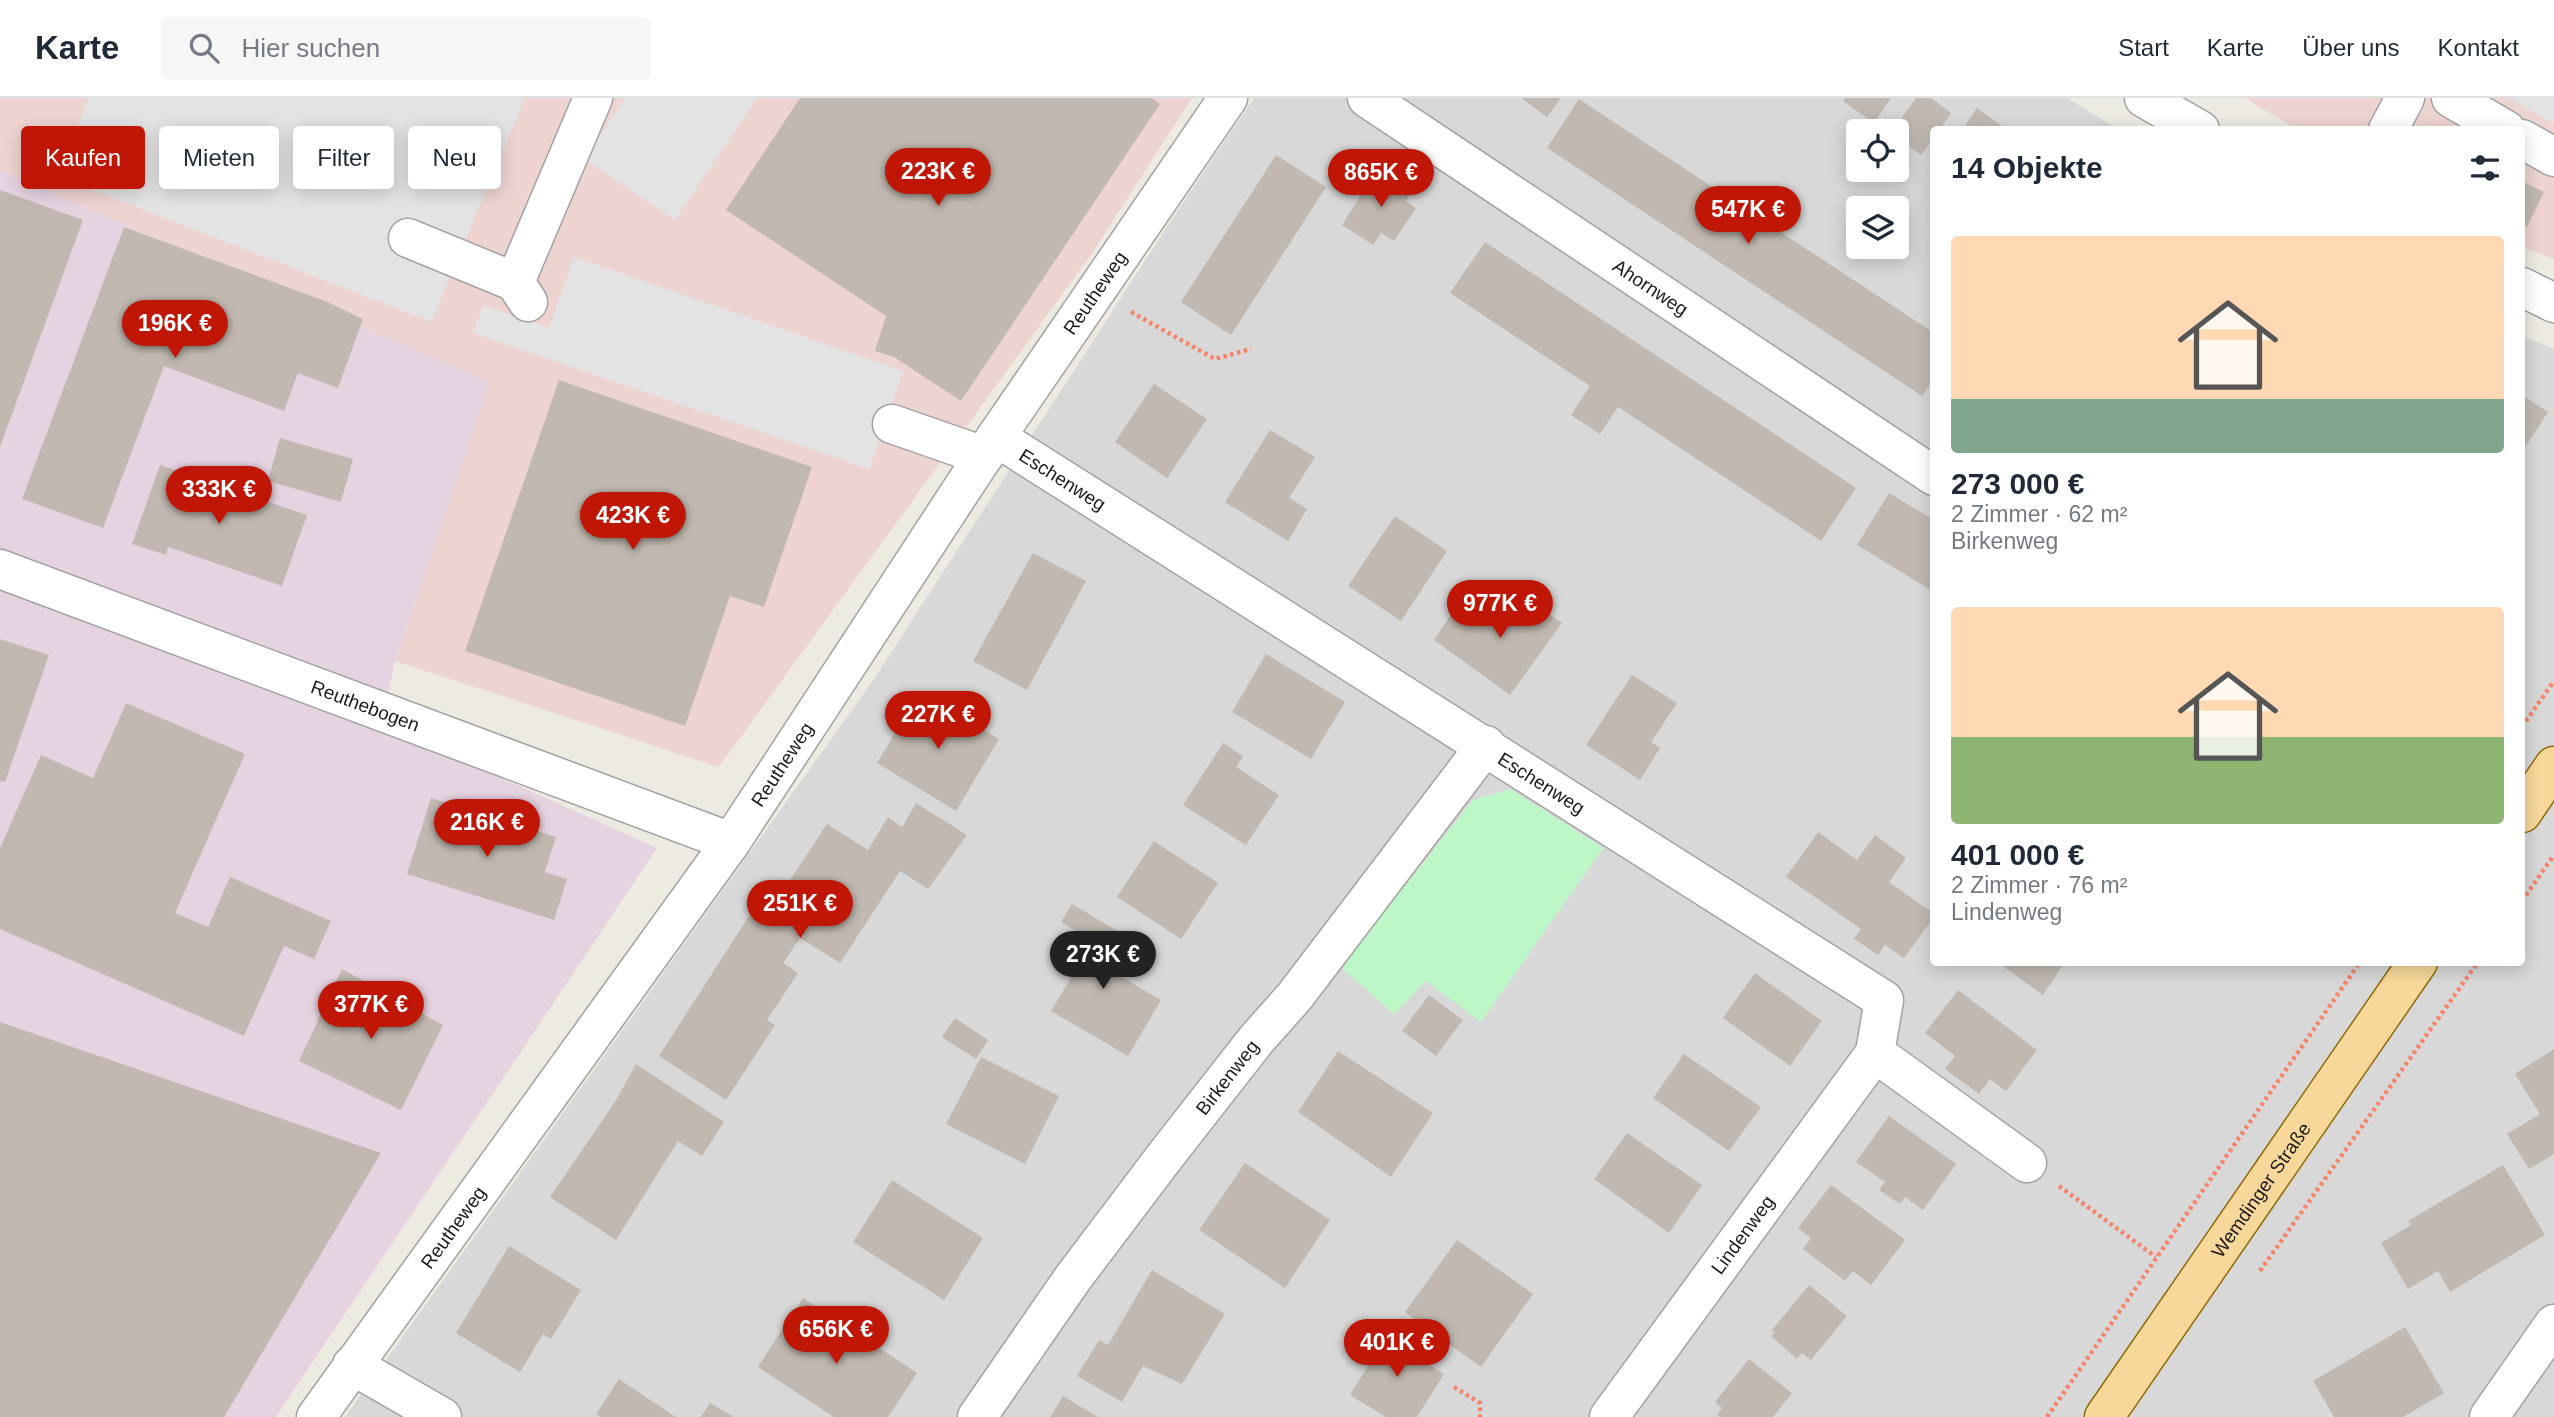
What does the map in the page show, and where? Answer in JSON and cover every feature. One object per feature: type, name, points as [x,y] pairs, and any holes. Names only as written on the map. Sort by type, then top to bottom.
[{"type":"main road","points":[[2525,809],[2554,766]]},
{"type":"main road","name":"Wemdinger Straße","points":[[2104,1417],[2415,966]]},
{"type":"street","points":[[408,238],[521,292],[593,98]]},
{"type":"street","name":"Reutheweg","points":[[316,1417],[731,842],[990,447],[1228,98]]},
{"type":"street","name":"Ahornweg","points":[[1367,98],[1930,473]]},
{"type":"street","points":[[2144,98],[2193,126]]},
{"type":"street","points":[[2451,98],[2499,126]]},
{"type":"street","points":[[2525,141],[2554,157]]},
{"type":"street","points":[[2525,288],[2554,303]]},
{"type":"street","name":"Eschenweg","points":[[891,424],[990,447],[1486,746],[1884,1000],[1875,1052]]},
{"type":"street","name":"Reuthebogen","points":[[0,569],[731,842]]},
{"type":"street","name":"Birkenweg","points":[[977,1417],[1073,1278],[1166,1154],[1256,1040],[1295,996],[1486,746]]},
{"type":"street","points":[[1875,1052],[2027,1163]]},
{"type":"street","name":"Lindenweg","points":[[1609,1417],[1875,1052]]},
{"type":"street","points":[[2489,1417],[2554,1324]]},
{"type":"street","points":[[352,1365],[442,1417]]},
{"type":"path","points":[[1097,292],[1214,359],[1251,349]]},
{"type":"path","points":[[2525,723],[2554,681]]},
{"type":"path","points":[[2525,897],[2554,855]]},
{"type":"path","points":[[2047,1417],[2357,966]]},
{"type":"path","points":[[2253,1281],[2475,966]]},
{"type":"path","points":[[2027,1163],[2157,1257]]},
{"type":"path","points":[[1454,1387],[1480,1403],[1480,1417]]},
{"type":"shaded area","points":[[0,98],[1192,98],[1091,255],[719,767],[395,661],[489,382],[42,189],[145,189],[145,126],[21,126],[21,180],[0,171]]},
{"type":"shaded area","points":[[89,98],[525,98],[501,155],[501,126],[408,126],[408,189],[487,189],[431,322],[90,189],[145,189],[145,126],[78,126]]},
{"type":"shaded area","points":[[625,98],[757,98],[675,220],[584,159]]},
{"type":"shaded area","points":[[1254,98],[2067,98],[2113,126],[1930,126],[1930,966],[2525,966],[2525,337],[2554,349],[2554,1417],[345,1417],[870,685],[1180,207]]},
{"type":"shaded area","points":[[2245,98],[2554,98],[2554,259],[2525,248],[2525,126],[2291,126]]},
{"type":"shaded area","points":[[2509,98],[2554,98],[2554,124]]},
{"type":"shaded area","points":[[0,171],[21,180],[21,189],[42,189],[490,382],[395,661],[381,724],[657,848],[276,1417],[0,1417]]},
{"type":"shaded area","points":[[574,257],[903,371],[869,469],[473,333],[483,305],[549,328]]},
{"type":"green space","points":[[1510,789],[1603,848],[1481,1022],[1426,981],[1394,1014],[1341,967],[1473,800]]},
{"type":"building","points":[[800,98],[1151,98],[1160,104],[961,401],[894,357],[875,351],[886,316],[726,210]]},
{"type":"building","points":[[1521,98],[1561,98],[1547,117]]},
{"type":"building","points":[[1845,98],[1891,98],[1877,119],[1868,119],[1843,101]]},
{"type":"building","points":[[1916,98],[1931,98],[1951,113],[1942,126],[1930,126],[1930,143],[1921,155],[1909,146],[1909,119],[1901,119]]},
{"type":"building","points":[[1579,99],[1930,330],[1930,384],[1922,396],[1547,148]]},
{"type":"building","points":[[1977,108],[2002,126],[1965,126]]},
{"type":"building","points":[[1276,155],[1326,187],[1231,335],[1181,302]]},
{"type":"building","points":[[1378,168],[1412,190],[1406,201],[1416,208],[1394,241],[1381,233],[1373,245],[1342,225]]},
{"type":"building","points":[[2525,182],[2544,192],[2527,227],[2525,226]]},
{"type":"building","points":[[0,190],[83,220],[0,447]]},
{"type":"building","points":[[124,227],[325,301],[363,319],[338,388],[298,373],[284,411],[164,366],[103,528],[22,499]]},
{"type":"building","points":[[1485,242],[1856,488],[1821,541],[1618,407],[1600,434],[1571,415],[1590,386],[1450,293]]},
{"type":"building","points":[[559,380],[812,467],[764,607],[730,596],[685,726],[465,651]]},
{"type":"building","points":[[1154,384],[1207,419],[1167,478],[1115,442]]},
{"type":"building","points":[[2525,397],[2548,412],[2525,447]]},
{"type":"building","points":[[1270,430],[1315,457],[1289,498],[1307,509],[1288,541],[1225,502]]},
{"type":"building","points":[[280,438],[353,459],[341,502],[268,481]]},
{"type":"building","points":[[160,465],[307,515],[282,586],[168,547],[166,555],[132,544]]},
{"type":"building","points":[[1889,493],[1930,518],[1930,590],[1857,545]]},
{"type":"building","points":[[1395,516],[1447,551],[1401,621],[1348,586]]},
{"type":"building","points":[[1033,553],[1086,581],[1027,690],[973,661]]},
{"type":"building","points":[[1517,592],[1562,623],[1510,695],[1434,640],[1459,603],[1490,627]]},
{"type":"building","points":[[0,639],[49,655],[5,782],[0,781]]},
{"type":"building","points":[[1266,654],[1345,702],[1311,759],[1232,712]]},
{"type":"building","points":[[1632,675],[1677,703],[1651,742],[1660,748],[1640,780],[1586,745]]},
{"type":"building","points":[[920,692],[999,739],[956,811],[877,763]]},
{"type":"building","points":[[126,703],[245,754],[175,913],[208,927],[230,877],[331,921],[314,959],[284,946],[244,1036],[0,929],[0,848],[41,755],[93,778]]},
{"type":"building","points":[[1223,743],[1243,756],[1236,767],[1279,795],[1246,845],[1183,805]]},
{"type":"building","points":[[431,798],[556,837],[545,872],[567,879],[554,920],[407,874]]},
{"type":"building","points":[[916,803],[967,835],[928,889],[900,871],[840,963],[800,938],[783,963],[798,973],[767,1020],[775,1025],[726,1100],[659,1056],[749,916],[761,924],[827,824],[868,850],[888,817],[902,827]]},
{"type":"building","points":[[1818,832],[1857,860],[1875,835],[1906,858],[1889,882],[1930,911],[1930,922],[1904,958],[1885,945],[1878,955],[1854,939],[1861,929],[1786,877]]},
{"type":"building","points":[[1154,841],[1218,883],[1181,939],[1117,897]]},
{"type":"building","points":[[1072,904],[1119,932],[1099,964],[1161,1000],[1128,1056],[1051,1011],[1093,941],[1061,922]]},
{"type":"building","points":[[2003,966],[2062,966],[2043,995]]},
{"type":"building","points":[[342,969],[443,1025],[401,1110],[299,1061]]},
{"type":"building","points":[[1755,973],[1822,1021],[1790,1066],[1723,1018]]},
{"type":"building","points":[[1958,990],[2037,1050],[2006,1091],[1990,1079],[1979,1094],[1945,1069],[1955,1056],[1925,1033]]},
{"type":"building","points":[[1429,995],[1463,1020],[1436,1056],[1402,1031]]},
{"type":"building","points":[[955,1018],[988,1040],[976,1059],[942,1037]]},
{"type":"building","points":[[0,1022],[381,1153],[224,1417],[0,1417]]},
{"type":"building","points":[[2554,1049],[2554,1154],[2529,1169],[2507,1134],[2540,1114],[2515,1074]]},
{"type":"building","points":[[1338,1051],[1433,1113],[1391,1177],[1298,1112]]},
{"type":"building","points":[[1684,1054],[1761,1107],[1729,1151],[1653,1098]]},
{"type":"building","points":[[981,1057],[1059,1096],[1025,1164],[946,1124]]},
{"type":"building","points":[[636,1064],[724,1122],[702,1156],[678,1141],[616,1240],[550,1197],[615,1102]]},
{"type":"building","points":[[1889,1116],[1956,1164],[1923,1210],[1905,1197],[1900,1204],[1879,1190],[1885,1182],[1856,1162]]},
{"type":"building","points":[[1627,1133],[1702,1185],[1669,1233],[1594,1179]]},
{"type":"building","points":[[1245,1163],[1330,1220],[1285,1288],[1199,1230]]},
{"type":"building","points":[[2503,1165],[2545,1235],[2450,1292],[2438,1271],[2408,1289],[2381,1243],[2411,1225],[2408,1221]]},
{"type":"building","points":[[892,1180],[983,1238],[944,1300],[853,1242]]},
{"type":"building","points":[[1831,1185],[1905,1240],[1871,1285],[1853,1271],[1845,1281],[1803,1249],[1811,1238],[1798,1228]]},
{"type":"building","points":[[1457,1240],[1533,1294],[1481,1367],[1405,1312]]},
{"type":"building","points":[[509,1246],[581,1290],[551,1339],[543,1334],[520,1372],[456,1333]]},
{"type":"building","points":[[1152,1270],[1225,1314],[1182,1384],[1143,1366],[1122,1402],[1077,1376],[1099,1340],[1108,1345]]},
{"type":"building","points":[[1809,1285],[1847,1316],[1811,1360],[1802,1353],[1797,1359],[1771,1336],[1775,1332],[1772,1330]]},
{"type":"building","points":[[803,1298],[917,1373],[888,1417],[834,1417],[758,1367]]},
{"type":"building","points":[[1392,1327],[1421,1346],[1415,1356],[1444,1374],[1417,1417],[1386,1417],[1350,1395]]},
{"type":"building","points":[[2405,1327],[2444,1393],[2403,1417],[2334,1417],[2313,1381]]},
{"type":"building","points":[[1749,1359],[1792,1393],[1773,1417],[1720,1417],[1717,1415],[1722,1408],[1715,1402]]},
{"type":"building","points":[[619,1379],[676,1417],[601,1417],[596,1414]]},
{"type":"building","points":[[1063,1396],[1098,1417],[1050,1417]]},
{"type":"building","points":[[710,1403],[734,1417],[701,1417]]}]
